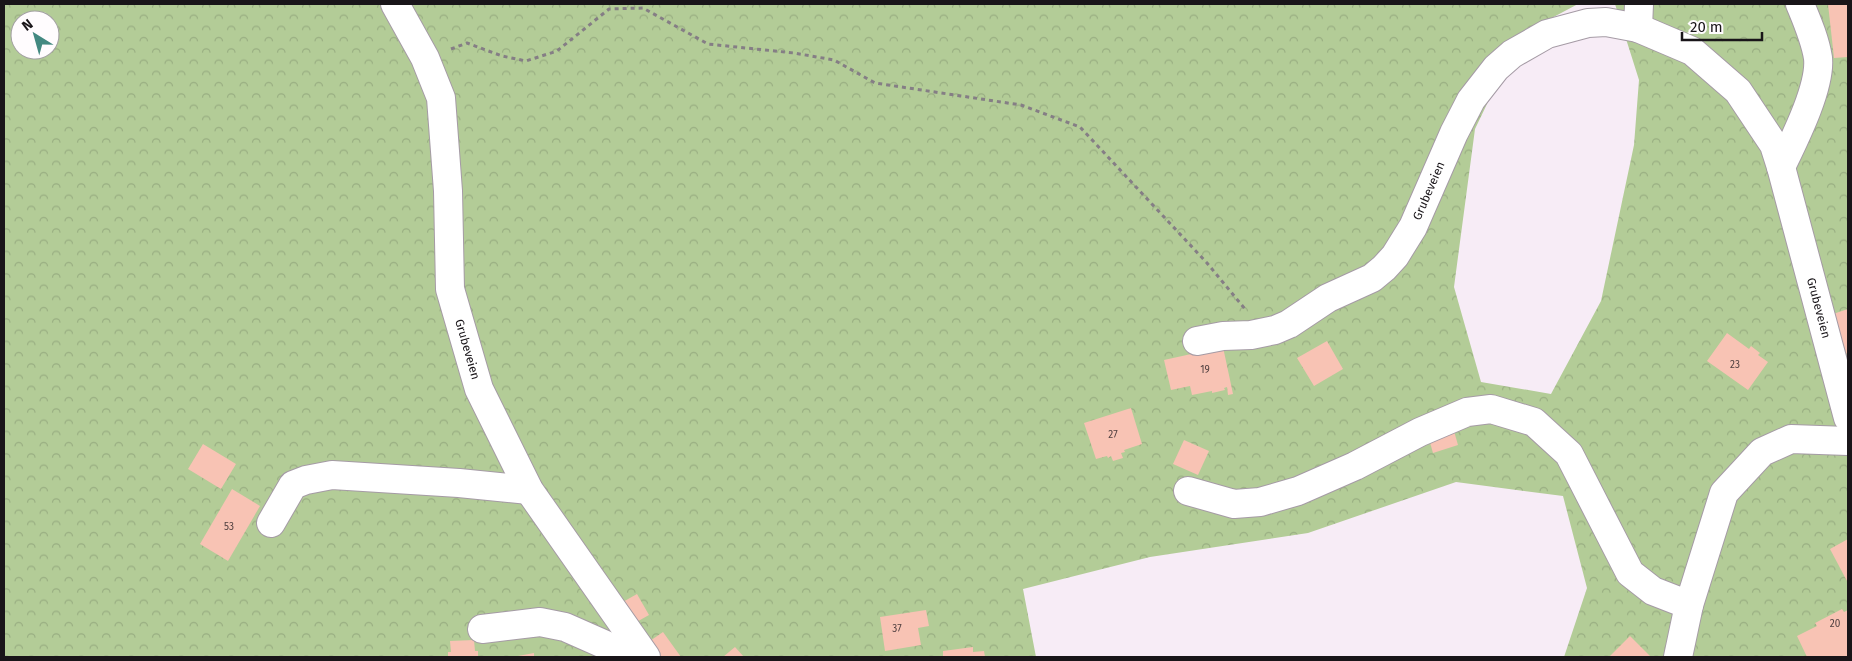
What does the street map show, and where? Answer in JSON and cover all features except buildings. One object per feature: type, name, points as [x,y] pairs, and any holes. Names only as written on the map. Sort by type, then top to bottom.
[{"type":"street","name":"Grubeveien","points":[[395,4],[426,58],[441,98],[448,191],[450,289],[479,390],[529,490],[640,656]]},
{"type":"street","points":[[1781,167],[1812,96],[1818,72],[1818,58],[1811,29],[1800,4]]},
{"type":"street","name":"Grubeveien","points":[[1197,341],[1223,336],[1251,335],[1288,324],[1328,298],[1372,278],[1395,256],[1413,227],[1454,133],[1471,100],[1496,68],[1512,54],[1547,34],[1588,23],[1639,16],[1692,51],[1738,91],[1774,145],[1848,418]]},
{"type":"street","points":[[1188,490],[1234,504],[1260,502],[1298,491],[1356,466],[1420,432],[1467,412],[1491,409],[1534,422],[1569,454],[1630,573],[1654,591],[1689,605]]},
{"type":"street","points":[[1678,657],[1689,605],[1724,493],[1762,452],[1792,439],[1848,441]]},
{"type":"street","points":[[271,523],[293,485],[306,480],[332,475],[459,482],[529,490]]},
{"type":"street","points":[[482,629],[540,622],[565,627],[640,656]]},
{"type":"path","points":[[426,58],[468,43],[502,56],[526,61],[557,51],[609,9],[643,8],[708,44],[794,53],[834,60],[875,83],[1022,105],[1080,128],[1207,262],[1264,332]]},
{"type":"green space","points":[[4,4],[1578,4],[1520,35],[1475,129],[1454,287],[1481,382],[1551,394],[1601,301],[1634,145],[1639,80],[1615,4],[1848,4],[1848,657],[1564,657],[1587,588],[1563,496],[1456,482],[1308,533],[1150,557],[1023,589],[1036,657],[4,657]]}]
